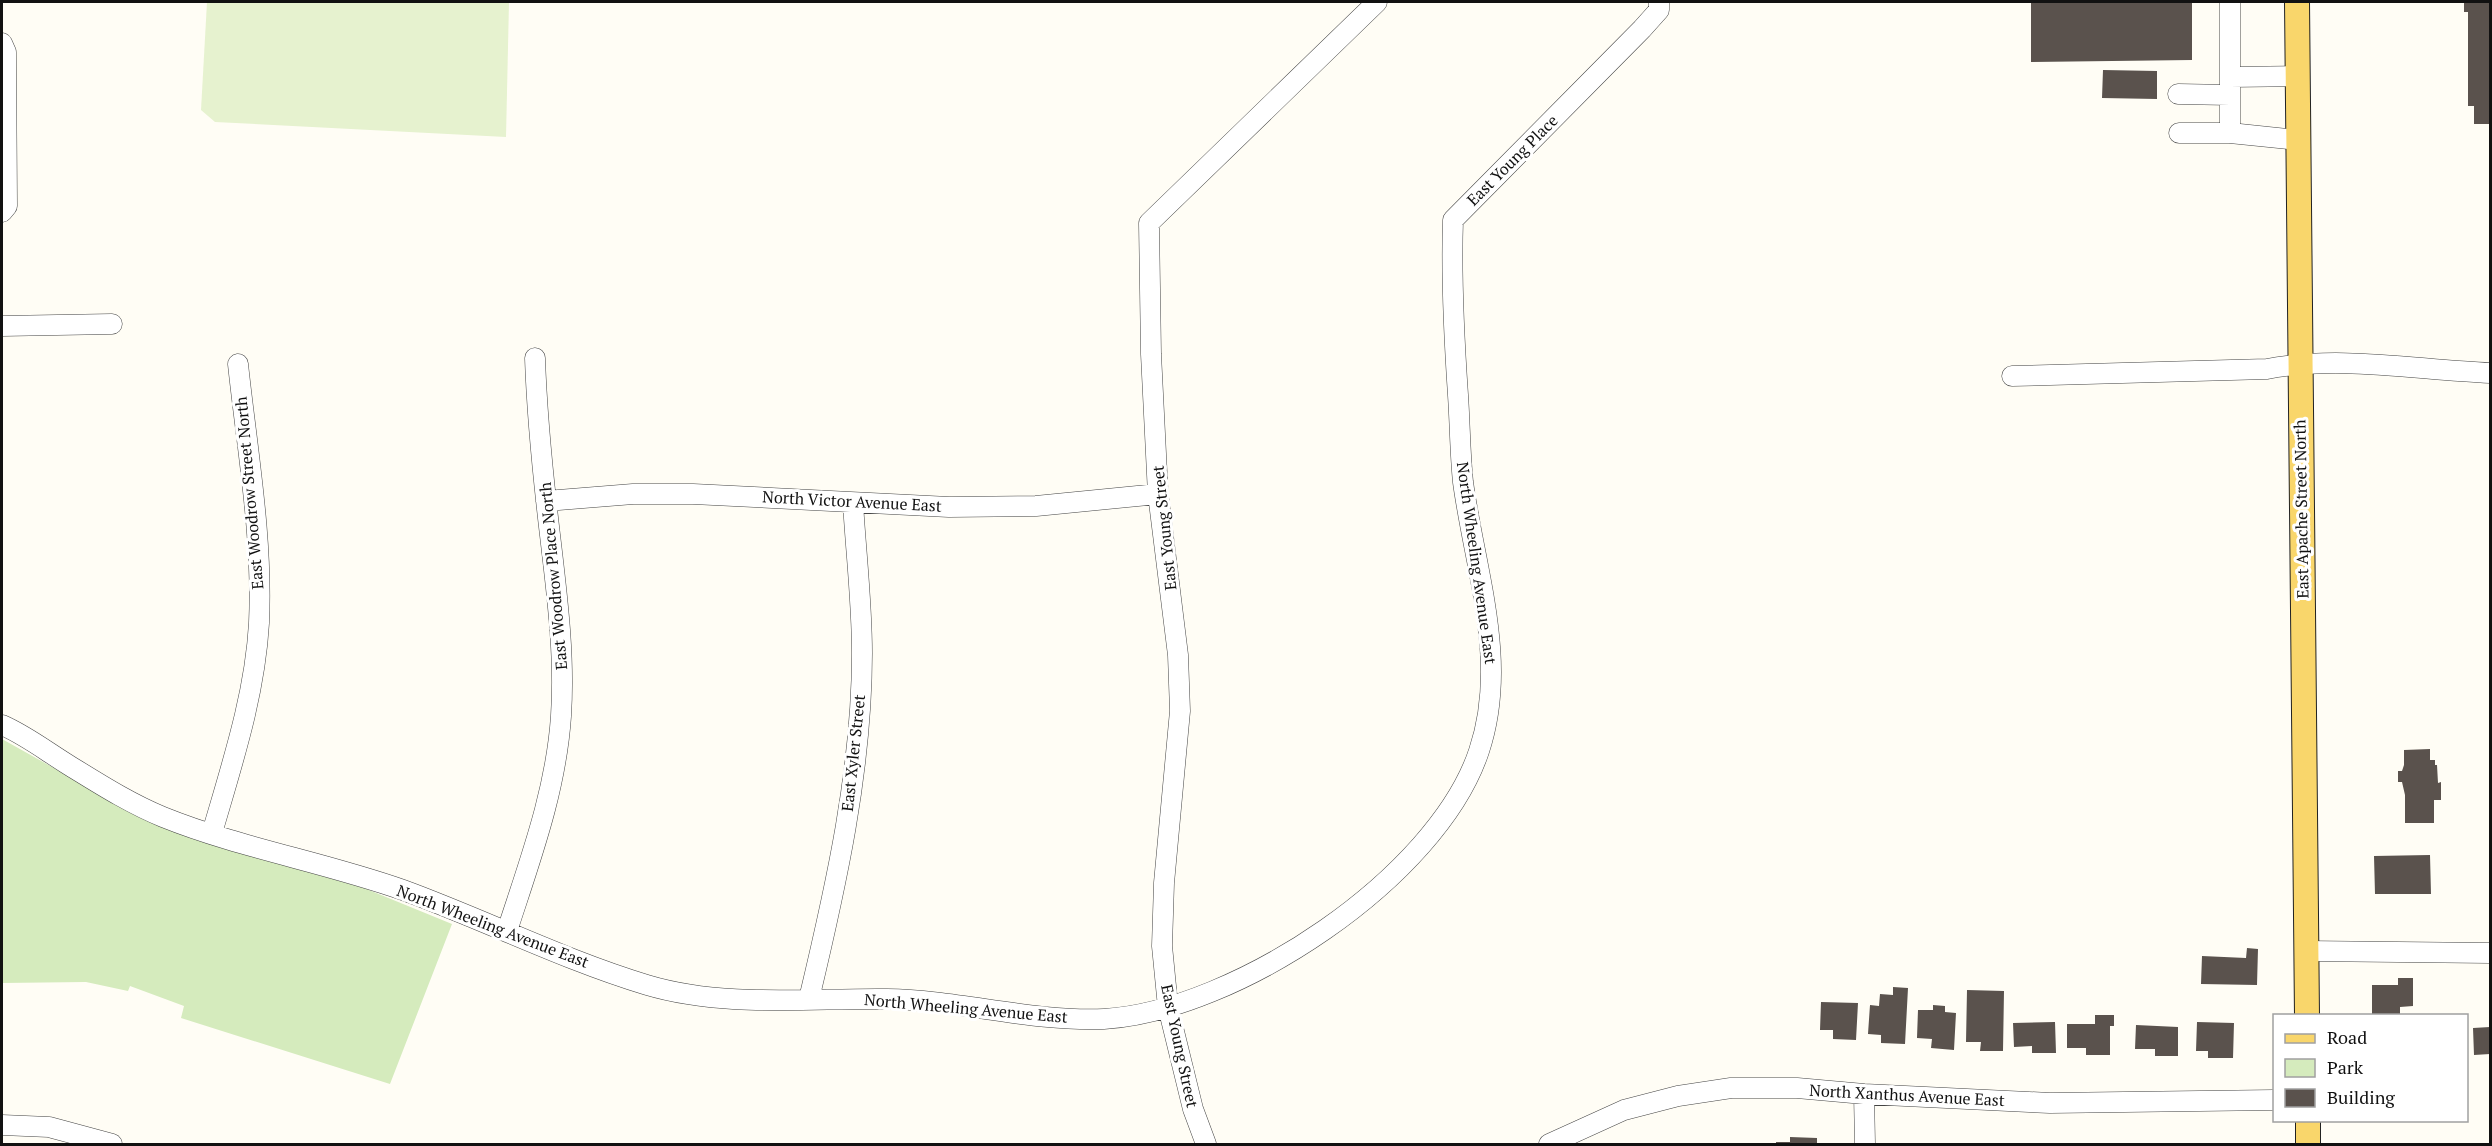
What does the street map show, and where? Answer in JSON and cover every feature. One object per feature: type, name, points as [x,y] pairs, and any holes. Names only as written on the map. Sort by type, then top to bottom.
[{"type":"main road","name":"East Apache Street North","points":[[2297,2],[2307,1014]]},
{"type":"main road","points":[[2308,1122],[2308,1144]]},
{"type":"street","name":"East Young Street","points":[[1206,1144],[1193,1109],[1168,1007],[1162,946],[1164,883],[1180,711],[1178,655],[1158,494],[1151,354],[1149,223],[1377,2]]},
{"type":"street","name":"East Young Place","points":[[1455,355],[1453,220],[1659,10],[1659,2]]},
{"type":"street","points":[[2230,2],[2230,133]]},
{"type":"street","points":[[2,43],[6,52],[7,206],[2,212]]},
{"type":"street","points":[[2178,94],[2298,76]]},
{"type":"street","points":[[2179,133],[2230,133],[2298,140]]},
{"type":"street","points":[[2,326],[112,324]]},
{"type":"street","name":"North Wheeling Avenue East","points":[[2,725],[116,794],[164,817],[394,887],[652,987],[740,999],[895,999],[1059,1017],[1104,1018],[1168,1007],[1191,1001],[1231,983],[1325,930],[1368,899],[1436,830],[1462,790],[1478,755],[1489,716],[1491,652],[1463,477],[1455,355]]},
{"type":"street","name":"East Woodrow Place North","points":[[507,931],[542,823],[555,769],[561,716],[563,652],[537,420],[535,358]]},
{"type":"street","points":[[2012,376],[2267,369],[2300,363],[2330,362],[2490,373]]},
{"type":"street","name":"East Woodrow Street North","points":[[212,832],[238,744],[252,675],[259,624],[259,563],[238,364]]},
{"type":"street","name":"North Victor Avenue East","points":[[546,501],[633,494],[693,494],[949,507],[1036,506],[1158,494]]},
{"type":"street","name":"East Xyler Street","points":[[808,999],[837,872],[857,746],[862,653],[853,503]]},
{"type":"street","points":[[2306,951],[2490,953]]},
{"type":"street","name":"North Xanthus Avenue East","points":[[1549,1144],[1624,1110],[1678,1096],[1731,1088],[1797,1088],[1864,1094],[2050,1102],[2273,1100]]},
{"type":"street","points":[[1864,1094],[1865,1144]]},
{"type":"street","points":[[2,1125],[49,1128],[112,1144]]},
{"type":"green space","points":[[207,2],[509,2],[506,137],[215,122],[201,110]]},
{"type":"green space","points":[[2,739],[145,819],[214,845],[364,888],[452,924],[390,1084],[181,1018],[184,1006],[130,986],[128,991],[86,982],[2,983]]},
{"type":"building","points":[[2031,2],[2192,2],[2192,60],[2031,62]]},
{"type":"building","points":[[2464,2],[2490,2],[2490,124],[2474,124],[2474,106],[2468,106],[2468,12],[2464,12]]},
{"type":"building","points":[[2103,70],[2157,71],[2157,99],[2102,98]]},
{"type":"building","points":[[2430,749],[2430,760],[2435,760],[2438,783],[2441,782],[2441,800],[2434,800],[2434,823],[2405,823],[2405,795],[2402,782],[2398,782],[2398,771],[2402,771],[2404,765],[2404,750]]},
{"type":"building","points":[[2430,855],[2431,894],[2375,894],[2374,856]]},
{"type":"building","points":[[2247,948],[2258,949],[2257,985],[2201,984],[2202,956],[2246,958]]},
{"type":"building","points":[[2398,978],[2413,978],[2413,1006],[2400,1007],[2400,1014],[2372,1014],[2372,985],[2398,985]]},
{"type":"building","points":[[1893,987],[1908,988],[1905,1044],[1881,1043],[1881,1035],[1868,1034],[1870,1005],[1879,1006],[1880,994],[1893,995]]},
{"type":"building","points":[[1967,990],[2004,991],[2003,1051],[1980,1051],[1981,1042],[1966,1042]]},
{"type":"building","points":[[1821,1002],[1858,1003],[1856,1040],[1833,1039],[1833,1030],[1820,1030]]},
{"type":"building","points":[[1933,1005],[1945,1006],[1945,1012],[1956,1013],[1954,1050],[1931,1048],[1932,1039],[1917,1038],[1918,1010],[1933,1010]]},
{"type":"building","points":[[2095,1015],[2114,1015],[2114,1026],[2110,1026],[2110,1055],[2086,1055],[2086,1048],[2067,1048],[2067,1024],[2095,1024]]},
{"type":"building","points":[[2055,1022],[2056,1053],[2032,1053],[2032,1046],[2014,1047],[2013,1023]]},
{"type":"building","points":[[2197,1022],[2234,1023],[2233,1058],[2208,1058],[2208,1051],[2196,1051]]},
{"type":"building","points":[[2136,1025],[2178,1027],[2178,1056],[2155,1056],[2155,1049],[2135,1049]]},
{"type":"building","points":[[2490,1027],[2490,1054],[2474,1055],[2473,1028]]},
{"type":"building","points":[[1790,1137],[1817,1138],[1817,1144],[1776,1144],[1776,1142],[1790,1142]]}]
